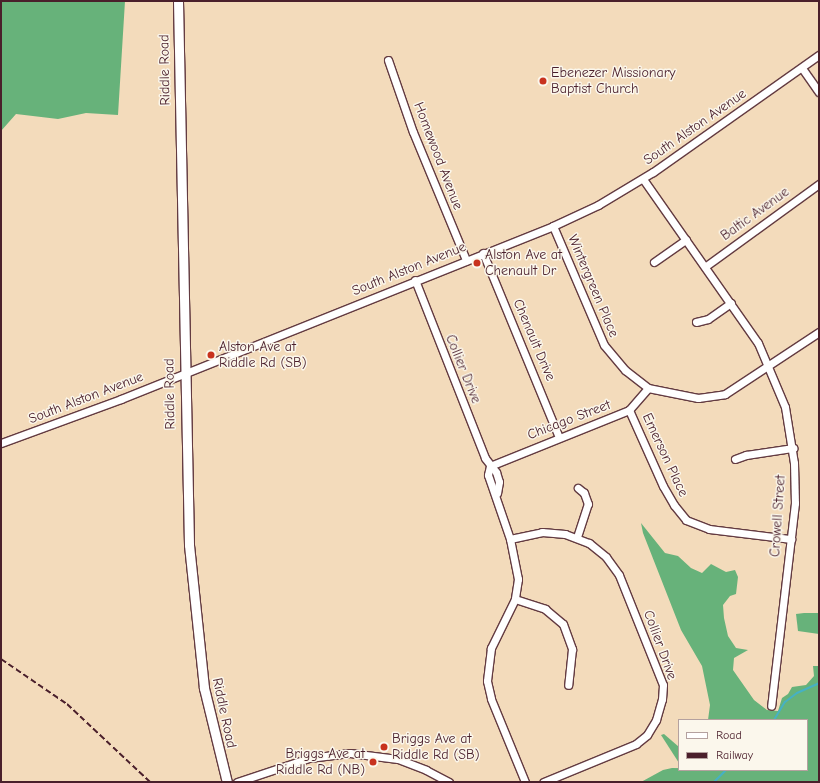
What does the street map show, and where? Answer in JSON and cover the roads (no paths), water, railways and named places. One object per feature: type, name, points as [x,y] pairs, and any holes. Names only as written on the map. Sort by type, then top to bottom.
[{"type":"main road","name":"Riddle Road","points":[[178,1],[188,527],[196,632],[210,720],[227,782]]},
{"type":"street","name":"South Alston Avenue","points":[[1,443],[121,399],[553,226],[598,205],[643,179],[819,55]]},
{"type":"street","name":"Homewood Avenue","points":[[388,60],[413,132],[466,260]]},
{"type":"street","points":[[802,68],[819,92]]},
{"type":"street","name":"Crowell Street","points":[[643,179],[706,266],[758,343],[770,367],[785,407],[793,448],[795,484],[791,539],[771,706]]},
{"type":"street","name":"Baltic Avenue","points":[[706,266],[819,184]]},
{"type":"street","name":"Wintergreen Place","points":[[553,226],[604,345],[625,370],[648,388],[698,398],[718,396],[770,367],[819,332]]},
{"type":"street","points":[[654,262],[686,240]]},
{"type":"street","name":"Chenault Drive","points":[[483,253],[559,437]]},
{"type":"street","name":"Collier Drive","points":[[415,280],[490,466],[490,480],[497,493],[518,573],[515,599],[491,648],[487,681],[491,699],[525,782]]},
{"type":"street","points":[[696,322],[708,318],[731,303]]},
{"type":"street","name":"Chicago Street","points":[[490,466],[629,410],[648,388]]},
{"type":"street","name":"Emerson Place","points":[[629,410],[664,486],[674,505],[686,520],[709,529],[791,539]]},
{"type":"street","points":[[735,459],[746,455],[793,448]]},
{"type":"street","points":[[577,537],[588,504],[584,493],[578,488]]},
{"type":"street","name":"Collier Drive","points":[[510,538],[542,532],[577,537],[598,550],[619,575],[660,672],[663,685],[662,699],[654,725],[636,744],[544,782]]},
{"type":"street","points":[[515,599],[545,609],[564,624],[572,649],[568,685]]},
{"type":"street","points":[[237,782],[310,758],[350,753],[398,759],[426,770],[449,782]]},
{"type":"waterway","points":[[775,719],[785,702],[797,693],[819,683]]},
{"type":"waterway","points":[[714,782],[725,771]]},
{"type":"railway","points":[[1,659],[67,704],[150,782]]},
{"type":"place","name":"Ebenezer Missionary Baptist Church","points":[[543,81]]},
{"type":"place","name":"Alston Ave at Chenault Dr","points":[[477,263]]},
{"type":"place","name":"Alston Ave at Riddle Rd (SB)","points":[[211,355]]},
{"type":"place","name":"Briggs Ave at Riddle Rd (SB)","points":[[384,747]]},
{"type":"place","name":"Briggs Ave at Riddle Rd (NB)","points":[[373,762]]}]
